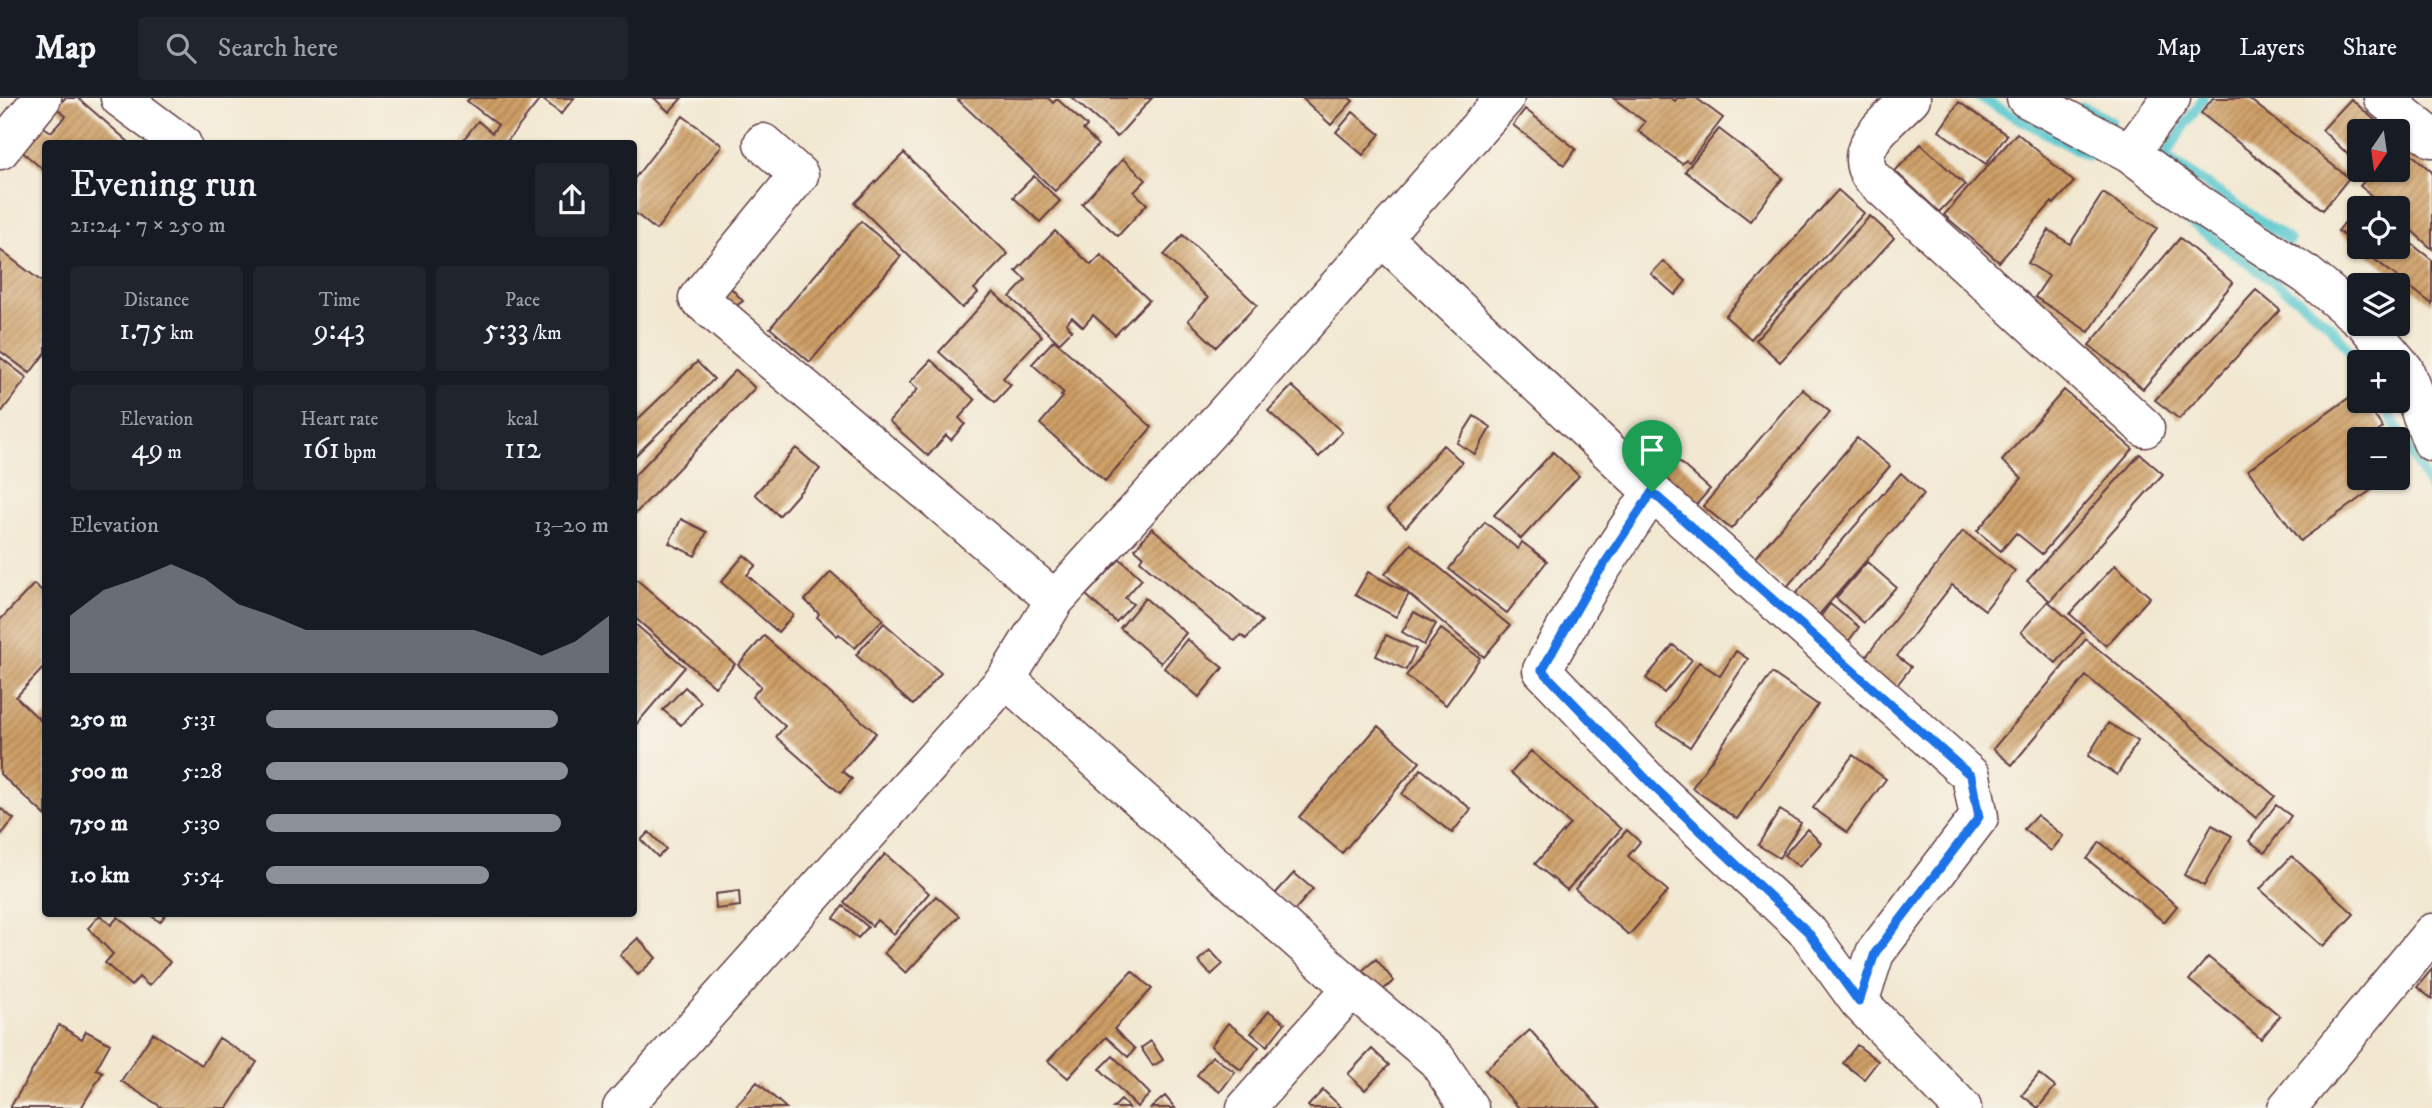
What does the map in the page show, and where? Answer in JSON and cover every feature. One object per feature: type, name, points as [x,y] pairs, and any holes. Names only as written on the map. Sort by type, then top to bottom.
[{"type":"street","points":[[0,150],[42,98]]},
{"type":"street","points":[[120,98],[177,140]]},
{"type":"street","points":[[622,1108],[1006,679],[1055,600],[1505,98]]},
{"type":"street","points":[[1911,98],[1869,141],[1864,157],[1865,167],[1871,177],[2145,428]]},
{"type":"street","points":[[2026,98],[2130,153],[2198,204],[2307,275],[2347,308]]},
{"type":"street","points":[[2130,153],[2171,98]]},
{"type":"street","points":[[2383,98],[2432,138]]},
{"type":"street","points":[[763,143],[799,175],[698,298],[1055,600]]},
{"type":"street","points":[[1382,237],[1652,492],[1971,776],[1979,817],[1875,953],[1859,1002]]},
{"type":"street","points":[[2376,336],[2404,369],[2432,442]]},
{"type":"street","points":[[1652,492],[1591,584],[1542,670],[1655,788],[1808,932],[1859,1002],[1962,1108]]},
{"type":"street","points":[[1006,679],[1352,988],[1437,1060],[1469,1108]]},
{"type":"street","points":[[2287,1108],[2432,933]]},
{"type":"street","points":[[1246,1108],[1352,988]]},
{"type":"building","points":[[65,98],[78,98],[126,140],[42,140],[42,169],[20,150],[41,125],[51,132],[66,116],[56,108]]},
{"type":"building","points":[[470,98],[541,98],[508,140],[463,140],[478,121],[492,133],[498,125],[467,101]]},
{"type":"building","points":[[541,98],[574,98],[561,114]]},
{"type":"building","points":[[654,98],[682,98],[669,112]]},
{"type":"building","points":[[1048,98],[1053,103],[1057,99],[1087,126],[1083,130],[1098,145],[1055,191],[958,100]]},
{"type":"building","points":[[1072,98],[1152,98],[1117,137]]},
{"type":"building","points":[[1302,98],[1349,98],[1353,101],[1331,125]]},
{"type":"building","points":[[1613,98],[1671,98],[1675,101],[1677,98],[1696,98],[1723,118],[1689,162],[1686,160],[1682,164],[1638,131],[1645,122]]},
{"type":"building","points":[[2213,98],[2248,98],[2347,176],[2347,180],[2323,210],[2201,113]]},
{"type":"building","points":[[2351,99],[2374,119],[2347,119],[2347,154],[2322,130]]},
{"type":"building","points":[[1959,102],[2007,135],[1986,164],[1939,131]]},
{"type":"building","points":[[1525,109],[1576,149],[1564,165],[1513,125]]},
{"type":"building","points":[[1353,112],[1380,134],[1363,155],[1336,132]]},
{"type":"building","points":[[683,116],[722,145],[656,230],[637,214],[637,175]]},
{"type":"building","points":[[1719,129],[1783,178],[1750,221],[1685,171]]},
{"type":"building","points":[[2017,133],[2074,182],[2054,204],[2052,202],[1999,262],[1944,215]]},
{"type":"building","points":[[1921,144],[1965,185],[1939,212],[1895,171]]},
{"type":"building","points":[[904,153],[1008,254],[974,289],[978,293],[962,308],[855,203]]},
{"type":"building","points":[[2410,153],[2432,172],[2432,249],[2410,229],[2410,196],[2372,196],[2360,186],[2364,182],[2410,182]]},
{"type":"building","points":[[1123,159],[1146,180],[1134,192],[1147,204],[1118,236],[1082,204]]},
{"type":"building","points":[[1034,176],[1060,201],[1040,222],[1013,197]]},
{"type":"building","points":[[1838,190],[1864,213],[1751,339],[1725,316]]},
{"type":"building","points":[[2103,193],[2157,228],[2089,332],[2035,297],[2049,276],[2028,263],[2049,230],[2070,244]]},
{"type":"building","points":[[1870,216],[1894,238],[1780,362],[1756,340]]},
{"type":"building","points":[[2347,220],[2347,238],[2338,231]]},
{"type":"building","points":[[861,221],[901,256],[810,362],[770,328]]},
{"type":"building","points":[[1055,231],[1091,265],[1101,255],[1149,300],[1115,335],[1093,315],[1083,327],[1072,317],[1066,324],[1072,330],[1059,343],[1010,297],[1026,280],[1016,271]]},
{"type":"building","points":[[1183,235],[1257,305],[1216,347],[1188,320],[1208,298],[1164,255]]},
{"type":"building","points":[[2180,238],[2233,283],[2143,389],[2089,345]]},
{"type":"building","points":[[2410,243],[2432,260],[2432,304],[2410,287],[2410,273],[2392,273],[2374,259],[2410,259]]},
{"type":"building","points":[[0,250],[42,282],[42,357],[30,373],[0,351]]},
{"type":"building","points":[[1663,261],[1686,281],[1675,295],[1651,274]]},
{"type":"building","points":[[731,288],[743,301],[733,308],[722,296]]},
{"type":"building","points":[[2256,290],[2280,310],[2179,419],[2155,400]]},
{"type":"building","points":[[993,292],[1042,336],[1003,378],[1011,385],[995,402],[939,352]]},
{"type":"building","points":[[1054,340],[1152,427],[1105,481],[1040,424],[1064,393],[1032,364]]},
{"type":"building","points":[[0,357],[27,378],[0,414]]},
{"type":"building","points":[[931,360],[975,400],[959,418],[965,424],[951,440],[946,435],[928,456],[889,421],[918,389],[910,382]]},
{"type":"building","points":[[697,362],[714,379],[637,454],[637,420]]},
{"type":"building","points":[[736,370],[755,388],[637,512],[637,473]]},
{"type":"building","points":[[1292,386],[1342,432],[1319,457],[1268,411]]},
{"type":"building","points":[[1802,389],[1830,412],[1731,529],[1703,506]]},
{"type":"building","points":[[2064,390],[2133,449],[2042,554],[2016,533],[2001,551],[1977,531],[2022,478],[2002,461]]},
{"type":"building","points":[[2347,399],[2347,413],[2372,413],[2382,427],[2347,427],[2347,490],[2371,490],[2300,541],[2248,470]]},
{"type":"building","points":[[1474,416],[1491,427],[1475,454],[1457,443]]},
{"type":"building","points":[[1857,438],[1890,466],[1786,588],[1753,560]]},
{"type":"building","points":[[1443,445],[1462,462],[1406,527],[1387,510]]},
{"type":"building","points":[[1661,446],[1710,489],[1690,512],[1641,469]]},
{"type":"building","points":[[796,448],[820,469],[779,516],[755,494]]},
{"type":"building","points":[[1553,452],[1579,476],[1521,539],[1494,515]]},
{"type":"building","points":[[2140,454],[2163,474],[2050,601],[2027,581]]},
{"type":"building","points":[[1901,473],[1924,494],[1817,617],[1793,597]]},
{"type":"building","points":[[681,519],[707,532],[695,556],[669,543]]},
{"type":"building","points":[[1485,522],[1518,549],[1522,542],[1547,561],[1507,613],[1449,569]]},
{"type":"building","points":[[1152,528],[1262,621],[1246,639],[1241,635],[1235,641],[1140,561],[1143,556],[1135,549]]},
{"type":"building","points":[[1963,531],[2015,571],[1985,610],[1952,585],[1897,656],[1911,667],[1894,689],[1861,663]]},
{"type":"building","points":[[1411,544],[1510,626],[1484,657],[1385,574]]},
{"type":"building","points":[[744,555],[756,565],[747,575],[793,615],[778,632],[721,582]]},
{"type":"building","points":[[1120,559],[1142,579],[1125,598],[1133,604],[1116,622],[1086,595]]},
{"type":"building","points":[[1867,562],[1896,587],[1864,623],[1836,598]]},
{"type":"building","points":[[2115,565],[2150,597],[2106,646],[2070,614]]},
{"type":"building","points":[[831,572],[883,619],[855,648],[817,617],[819,614],[805,600]]},
{"type":"building","points":[[1368,572],[1409,594],[1396,617],[1355,595]]},
{"type":"building","points":[[637,580],[735,664],[715,687],[637,620]]},
{"type":"building","points":[[34,584],[42,591],[42,669],[16,697],[42,720],[42,812],[0,774],[0,620]]},
{"type":"building","points":[[1145,598],[1186,633],[1161,663],[1120,628]]},
{"type":"building","points":[[2048,601],[2083,632],[2056,663],[2021,632]]},
{"type":"building","points":[[1830,604],[1859,627],[1845,646],[1816,623]]},
{"type":"building","points":[[1414,612],[1436,624],[1424,645],[1402,632]]},
{"type":"building","points":[[884,623],[941,673],[913,705],[856,655]]},
{"type":"building","points":[[637,626],[685,667],[637,723]]},
{"type":"building","points":[[1441,629],[1480,658],[1446,705],[1406,676]]},
{"type":"building","points":[[1386,635],[1416,649],[1406,670],[1376,656]]},
{"type":"building","points":[[764,636],[876,733],[842,771],[852,779],[840,793],[776,737],[785,726],[752,697],[761,686],[738,665]]},
{"type":"building","points":[[1187,639],[1223,668],[1199,697],[1164,668]]},
{"type":"building","points":[[2086,639],[2275,796],[2256,818],[2086,676],[2012,765],[1993,749]]},
{"type":"building","points":[[1673,645],[1692,660],[1664,693],[1646,678]]},
{"type":"building","points":[[1736,651],[1748,659],[1690,747],[1657,725],[1699,662],[1720,676]]},
{"type":"building","points":[[1772,673],[1818,705],[1737,819],[1692,788]]},
{"type":"building","points":[[685,687],[701,702],[681,725],[663,710]]},
{"type":"building","points":[[2108,723],[2138,741],[2117,775],[2088,756]]},
{"type":"building","points":[[1378,726],[1420,762],[1342,853],[1299,817]]},
{"type":"building","points":[[1531,751],[1621,829],[1567,890],[1535,864],[1570,824],[1511,773]]},
{"type":"building","points":[[1853,755],[1886,779],[1847,832],[1813,808]]},
{"type":"building","points":[[1421,769],[1471,809],[1452,833],[1402,794]]},
{"type":"building","points":[[2276,805],[2291,816],[2265,852],[2249,841]]},
{"type":"building","points":[[0,808],[14,819],[0,836]]},
{"type":"building","points":[[1780,810],[1801,823],[1779,858],[1758,845]]},
{"type":"building","points":[[2037,815],[2063,836],[2051,851],[2024,829]]},
{"type":"building","points":[[2212,825],[2232,836],[2204,886],[2184,875]]},
{"type":"building","points":[[1807,829],[1821,843],[1799,867],[1784,855]]},
{"type":"building","points":[[1627,830],[1640,842],[1628,856],[1668,891],[1629,935],[1575,889]]},
{"type":"building","points":[[649,832],[666,849],[658,857],[641,840]]},
{"type":"building","points":[[2100,842],[2177,906],[2164,922],[2087,859]]},
{"type":"building","points":[[885,854],[929,893],[894,934],[877,920],[872,926],[844,902]]},
{"type":"building","points":[[2292,856],[2354,914],[2323,947],[2260,889]]},
{"type":"building","points":[[1294,873],[1313,889],[1294,911],[1275,894]]},
{"type":"building","points":[[739,891],[740,906],[716,909],[715,894]]},
{"type":"building","points":[[936,896],[959,916],[906,973],[884,953]]},
{"type":"building","points":[[843,906],[868,927],[858,938],[834,918]]},
{"type":"building","points":[[98,917],[102,917],[111,925],[118,917],[170,962],[149,986],[139,977],[131,986],[105,963],[113,954],[88,928]]},
{"type":"building","points":[[638,938],[656,958],[638,975],[620,955]]},
{"type":"building","points":[[1210,950],[1223,964],[1211,975],[1198,961]]},
{"type":"building","points":[[2208,957],[2280,1016],[2261,1039],[2189,980]]},
{"type":"building","points":[[1376,959],[1394,981],[1375,996],[1357,975]]},
{"type":"building","points":[[2432,969],[2432,999],[2417,987]]},
{"type":"building","points":[[1132,971],[1152,989],[1114,1029],[1135,1049],[1128,1057],[1106,1037],[1068,1078],[1048,1061]]},
{"type":"building","points":[[1269,1011],[1285,1023],[1267,1046],[1251,1033]]},
{"type":"building","points":[[1228,1023],[1259,1047],[1241,1070],[1211,1046]]},
{"type":"building","points":[[59,1025],[82,1039],[86,1031],[110,1044],[96,1069],[103,1072],[81,1108],[10,1108]]},
{"type":"building","points":[[1530,1030],[1600,1108],[1519,1108],[1485,1070]]},
{"type":"building","points":[[153,1033],[202,1065],[219,1038],[257,1062],[227,1108],[163,1108],[121,1081]]},
{"type":"building","points":[[1151,1041],[1163,1060],[1153,1066],[1141,1048]]},
{"type":"building","points":[[1857,1045],[1878,1061],[1864,1079],[1843,1063]]},
{"type":"building","points":[[1372,1049],[1389,1065],[1365,1090],[1348,1074]]},
{"type":"building","points":[[1113,1056],[1150,1094],[1137,1107],[1100,1069]]},
{"type":"building","points":[[1212,1056],[1235,1072],[1220,1092],[1197,1075]]},
{"type":"building","points":[[2039,1074],[2055,1087],[2038,1108],[2022,1095]]},
{"type":"building","points":[[757,1082],[786,1108],[734,1108]]},
{"type":"building","points":[[1323,1090],[1342,1108],[1310,1108],[1308,1106]]},
{"type":"building","points":[[1165,1096],[1175,1108],[1151,1108]]},
{"type":"building","points":[[1121,1100],[1129,1108],[1113,1108]]},
{"type":"waterway","points":[[1980,98],[2089,156]]},
{"type":"waterway","points":[[2203,98],[2165,156],[2290,241]]},
{"type":"waterway","points":[[2083,107],[2111,121]]},
{"type":"waterway","points":[[2134,182],[2299,300],[2332,327],[2349,350]]},
{"type":"waterway","points":[[2389,413],[2432,491]]},
{"type":"route","points":[[1652,492],[1971,776],[1979,817],[1875,953],[1859,1002],[1808,932],[1655,788],[1542,670],[1591,584],[1652,492]]}]
